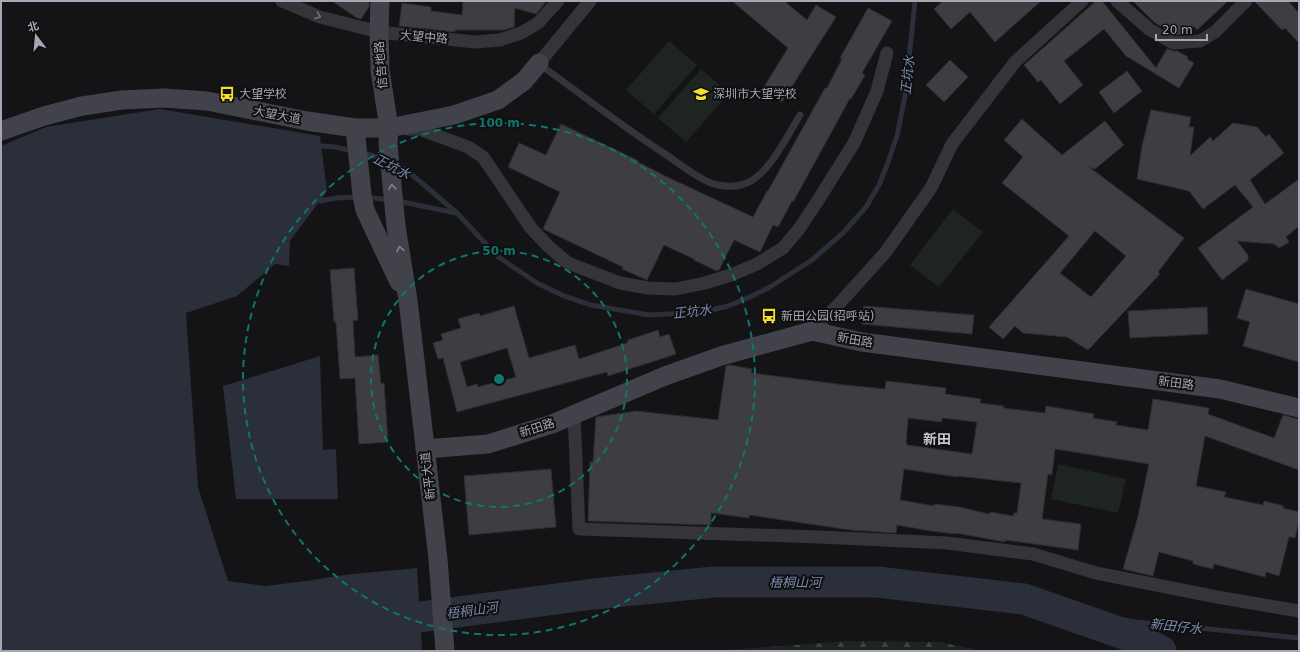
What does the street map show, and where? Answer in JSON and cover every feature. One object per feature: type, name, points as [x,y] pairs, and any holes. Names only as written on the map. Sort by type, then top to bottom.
[{"type":"street","name":"大望中路","points":[[282,1],[320,17],[379,32],[475,42],[500,40],[521,33],[538,23],[558,1]]},
{"type":"street","name":"信告地路","points":[[380,1],[380,70],[388,136]]},
{"type":"street","points":[[539,63],[590,1]]},
{"type":"street","points":[[812,331],[838,305],[885,253],[931,188],[952,144],[1015,62],[1082,1]]},
{"type":"street","points":[[1117,1],[1149,29],[1173,43],[1200,41],[1215,32],[1246,1]]},
{"type":"street","points":[[388,136],[419,129],[468,147],[483,157],[531,228],[549,247],[568,263],[620,283],[648,288],[676,289],[711,281],[757,264],[783,248],[799,229],[854,143],[877,91],[888,53]]},
{"type":"street","name":"大望大道","points":[[1,131],[44,116],[82,106],[122,100],[164,98],[207,101],[307,121],[356,136],[388,136],[498,100],[524,81],[539,63]]},
{"type":"street","name":"新平大道","points":[[356,136],[365,210],[408,300]]},
{"type":"street","name":"新平大道","points":[[388,136],[396,226],[408,300],[438,559],[445,651]]},
{"type":"street","name":"新田路","points":[[425,449],[488,444],[552,424],[664,376],[721,356],[812,331],[862,342],[1220,389],[1299,408]]},
{"type":"street","points":[[574,414],[579,530],[819,537],[948,543],[1033,554],[1096,573],[1217,597],[1299,611]]},
{"type":"lane","points":[[539,63],[645,142],[700,178],[725,186],[734,187],[747,183],[755,178],[776,156],[800,115]]},
{"type":"green space","points":[[669,41],[697,65],[654,114],[626,90]]},
{"type":"green space","points":[[701,69],[729,93],[686,142],[658,118]]},
{"type":"green space","points":[[953,209],[983,232],[939,287],[910,265]]},
{"type":"green space","points":[[1058,464],[1126,479],[1118,513],[1051,499]]},
{"type":"green space","points":[[848,641],[940,642],[982,651],[715,651]]},
{"type":"shaded area","points":[[160,109],[320,136],[327,191],[290,241],[289,266],[275,264],[237,296],[186,313],[198,487],[228,581],[266,586],[343,575],[417,568],[422,650],[1,651],[1,146],[46,127]]},
{"type":"shaded area","points":[[320,356],[323,450],[336,449],[338,499],[236,499],[223,386]]},
{"type":"building","points":[[332,1],[369,1],[369,7],[361,19],[357,18]]},
{"type":"building","points":[[463,1],[546,1],[536,14],[515,8],[514,27],[504,30],[455,30],[455,32],[399,26],[402,3],[431,7],[431,11],[462,15]]},
{"type":"building","points":[[732,1],[784,1],[807,20],[816,5],[836,17],[782,102],[762,90],[788,48]]},
{"type":"building","points":[[943,1],[1041,1],[995,42],[970,12],[951,29],[934,9]]},
{"type":"building","points":[[1096,1],[1102,1],[1156,68],[1167,49],[1177,51],[1188,57],[1187,59],[1194,63],[1179,88],[1126,56],[1104,29],[1064,61],[1083,85],[1060,104],[1041,80],[1038,82],[1024,65]]},
{"type":"building","points":[[1133,1],[1228,1],[1197,30],[1194,26],[1186,34],[1175,35],[1154,22]]},
{"type":"building","points":[[1254,1],[1288,1],[1299,13],[1299,43],[1285,28],[1282,30]]},
{"type":"building","points":[[868,8],[892,21],[862,73],[865,75],[851,99],[850,98],[793,202],[792,201],[778,227],[773,225],[760,252],[734,240],[719,270],[717,271],[664,245],[647,280],[622,269],[623,267],[543,229],[560,192],[508,167],[519,143],[546,155],[561,124],[639,161],[638,162],[665,176],[753,217],[825,88],[827,88],[842,59],[840,58]]},
{"type":"building","points":[[950,60],[968,77],[944,102],[926,85]]},
{"type":"building","points":[[1127,71],[1142,91],[1114,113],[1099,92]]},
{"type":"building","points":[[1151,110],[1191,117],[1189,127],[1194,127],[1190,156],[1210,137],[1213,141],[1233,123],[1257,127],[1266,137],[1269,134],[1284,153],[1250,180],[1265,204],[1299,179],[1299,226],[1286,237],[1289,242],[1279,248],[1274,244],[1237,241],[1248,255],[1248,260],[1222,280],[1198,248],[1253,207],[1235,185],[1203,209],[1189,191],[1137,179],[1142,146]]},
{"type":"building","points":[[1022,119],[1062,155],[1105,121],[1124,145],[1095,169],[1089,167],[1184,238],[1158,272],[1160,274],[1088,350],[1067,337],[1023,333],[1015,326],[1003,339],[989,327],[1069,236],[1002,183],[1023,157],[1004,140]],"holes":[[[1095,231],[1126,256],[1091,297],[1060,273]]]},
{"type":"building","points":[[354,268],[358,320],[353,321],[355,357],[378,355],[381,384],[384,383],[388,442],[359,444],[355,378],[340,379],[336,322],[334,322],[330,270]]},
{"type":"building","points":[[1246,289],[1299,304],[1299,362],[1243,346],[1250,322],[1237,318]]},
{"type":"building","points":[[514,306],[529,358],[575,345],[579,359],[627,343],[628,340],[658,330],[660,337],[669,334],[676,354],[608,376],[607,372],[457,412],[443,358],[438,359],[433,343],[443,340],[441,334],[461,328],[458,319],[479,313],[480,316]],"holes":[[[507,348],[516,377],[478,387],[477,384],[467,387],[460,362]]]},
{"type":"building","points":[[864,306],[974,315],[972,334],[862,324]]},
{"type":"building","points":[[1207,307],[1208,334],[1130,338],[1128,311]]},
{"type":"building","points":[[730,365],[752,369],[751,373],[885,389],[886,381],[946,388],[945,394],[981,399],[980,403],[1004,406],[1003,408],[1045,413],[1046,406],[1094,414],[1093,418],[1117,422],[1116,425],[1148,430],[1153,399],[1209,408],[1208,414],[1274,438],[1283,415],[1299,419],[1299,470],[1205,436],[1196,486],[1226,492],[1224,497],[1263,505],[1264,501],[1284,506],[1283,508],[1299,512],[1299,521],[1295,538],[1289,537],[1279,576],[1266,572],[1265,577],[1214,564],[1213,569],[1193,564],[1193,561],[1159,552],[1153,576],[1123,569],[1137,520],[1149,464],[1055,449],[1052,475],[1048,474],[1042,519],[1081,524],[1078,550],[1005,540],[1005,542],[956,533],[931,531],[897,525],[896,533],[850,530],[749,515],[749,518],[711,513],[711,525],[588,521],[590,462],[593,462],[596,417],[636,411],[718,420],[726,366]],"holes":[[[908,418],[942,422],[942,418],[977,422],[972,454],[907,445]],[[904,469],[957,477],[1021,483],[1017,513],[1014,513],[1013,516],[990,512],[989,514],[959,507],[935,504],[934,506],[900,500]]]},
{"type":"building","points":[[551,469],[556,527],[469,535],[464,476]]},
{"type":"waterway","name":"正坑水","points":[[395,164],[410,173],[457,213],[497,256],[537,283],[564,296],[591,305],[649,315],[708,311],[728,306],[770,287],[812,260],[843,233],[866,207],[879,185],[897,136],[905,96],[915,1]]},
{"type":"waterway","name":"正坑水","points":[[322,146],[353,151]]},
{"type":"waterway","name":"正坑水","points":[[361,152],[386,160]]},
{"type":"waterway","points":[[320,201],[336,198],[358,197]]},
{"type":"waterway","points":[[366,197],[390,200]]},
{"type":"waterway","points":[[398,201],[456,213]]},
{"type":"waterway","name":"梧桐山河","points":[[420,617],[594,594],[714,582],[877,582],[1024,599],[1138,639],[1161,651]]},
{"type":"waterway","name":"新田仔水","points":[[1054,610],[1137,622],[1299,638]]},
{"type":"place","name":"大望学校","points":[[227,94]]},
{"type":"place","name":"深圳市大望学校","points":[[701,94]]},
{"type":"place","name":"新田公园(招呼站)","points":[[769,316]]},
{"type":"district","name":"新田","points":[[937,439]]}]
